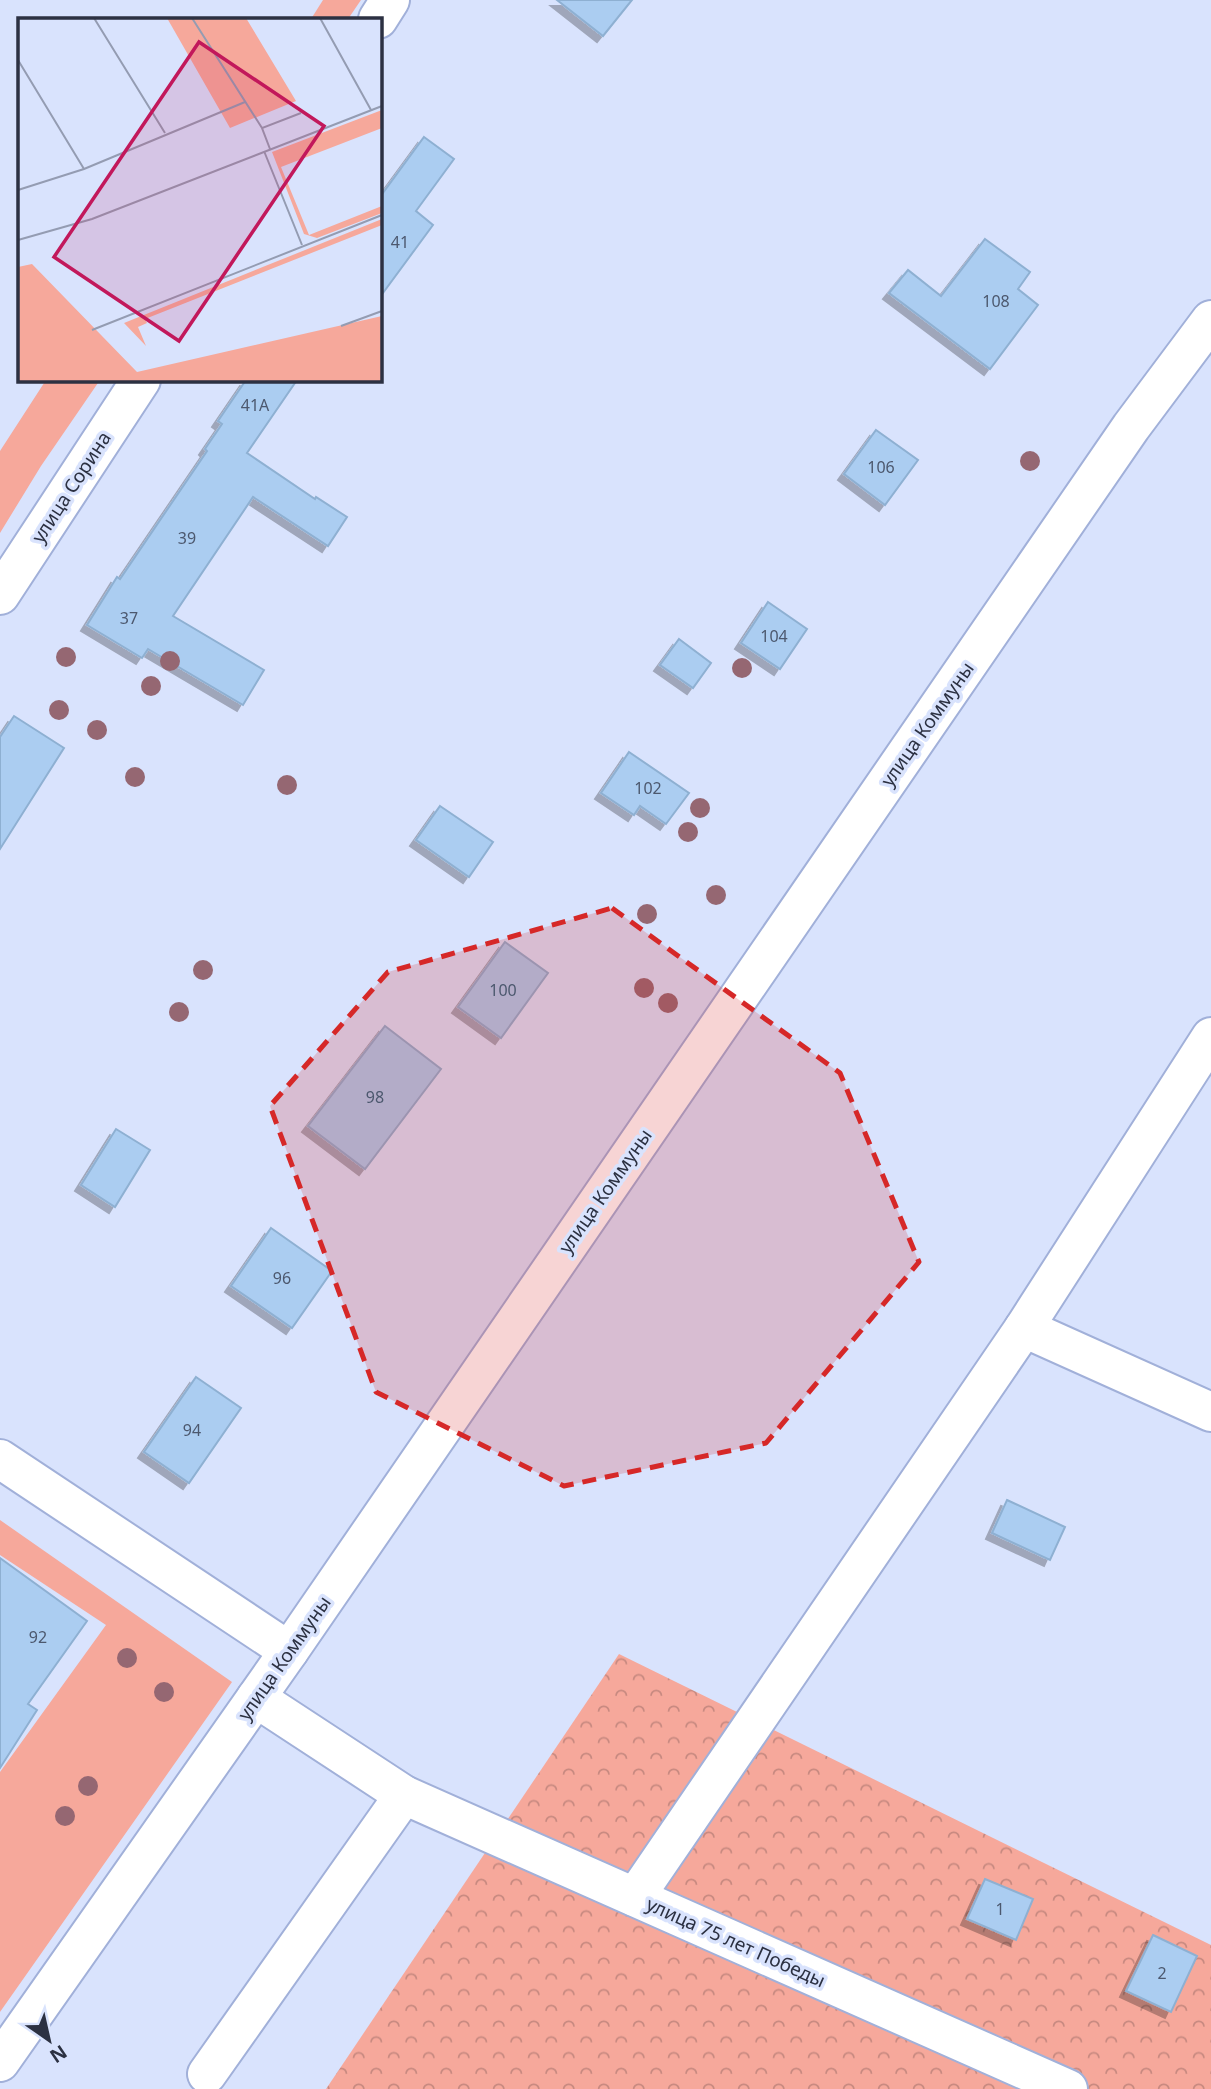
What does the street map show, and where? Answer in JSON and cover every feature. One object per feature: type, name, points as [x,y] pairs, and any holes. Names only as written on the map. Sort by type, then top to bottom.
[{"type":"street","points":[[378,18],[390,0]]},
{"type":"street","name":"улица Коммуны","points":[[0,2062],[289,1651],[1131,427],[1211,320]]},
{"type":"street","name":"улица Сорина","points":[[0,595],[140,382]]},
{"type":"street","points":[[635,1898],[1024,1328],[1211,1037]]},
{"type":"street","points":[[1024,1328],[1211,1412]]},
{"type":"street","points":[[0,1459],[289,1651]]},
{"type":"street","name":"улица 75 лет Победы","points":[[256,1698],[404,1795],[1068,2089]]},
{"type":"street","points":[[206,2074],[404,1795]]},
{"type":"highlighted area","points":[[612,908],[840,1073],[919,1262],[766,1443],[564,1486],[376,1392],[270,1106],[388,972]]},
{"type":"green space","points":[[323,0],[361,0],[349,18],[312,18]]},
{"type":"green space","points":[[45,382],[99,382],[41,466],[0,533],[0,451]]},
{"type":"green space","points":[[0,1520],[232,1682],[0,2012],[0,1772],[106,1625],[0,1555]]},
{"type":"green space","points":[[619,1654],[1211,1945],[1211,2089],[326,2089]]},
{"type":"building","points":[[557,0],[632,0],[603,36]]},
{"type":"building","points":[[424,137],[454,159],[416,211],[433,225],[382,294],[382,194]]},
{"type":"building","points":[[985,239],[1030,272],[1018,289],[1038,305],[990,369],[889,293],[908,270],[941,296]]},
{"type":"building","points":[[245,382],[296,382],[247,453],[347,517],[328,546],[253,497],[173,616],[264,670],[243,705],[148,649],[142,658],[87,625],[117,577],[120,579],[207,451],[205,449],[222,424],[218,421]]},
{"type":"building","points":[[876,430],[918,460],[885,505],[844,474]]},
{"type":"building","points":[[768,602],[807,629],[780,669],[741,643]]},
{"type":"building","points":[[679,639],[711,663],[693,688],[660,665]]},
{"type":"building","points":[[14,716],[64,748],[0,849],[0,737]]},
{"type":"building","points":[[629,752],[689,793],[666,824],[640,806],[634,815],[601,793]]},
{"type":"building","points":[[440,806],[493,842],[469,877],[416,840]]},
{"type":"building","points":[[505,942],[548,973],[501,1038],[458,1007]]},
{"type":"building","points":[[385,1026],[441,1069],[365,1169],[308,1126]]},
{"type":"building","points":[[116,1129],[150,1150],[115,1207],[81,1185]]},
{"type":"building","points":[[271,1228],[332,1271],[292,1328],[231,1286]]},
{"type":"building","points":[[196,1377],[241,1408],[189,1483],[144,1452]]},
{"type":"building","points":[[1007,1500],[1065,1527],[1050,1560],[992,1533]]},
{"type":"building","points":[[0,1558],[87,1621],[28,1704],[37,1710],[0,1768]]},
{"type":"building","points":[[985,1879],[1033,1899],[1016,1940],[967,1919]]},
{"type":"building","points":[[1153,1935],[1197,1956],[1171,2012],[1126,1991]]}]
